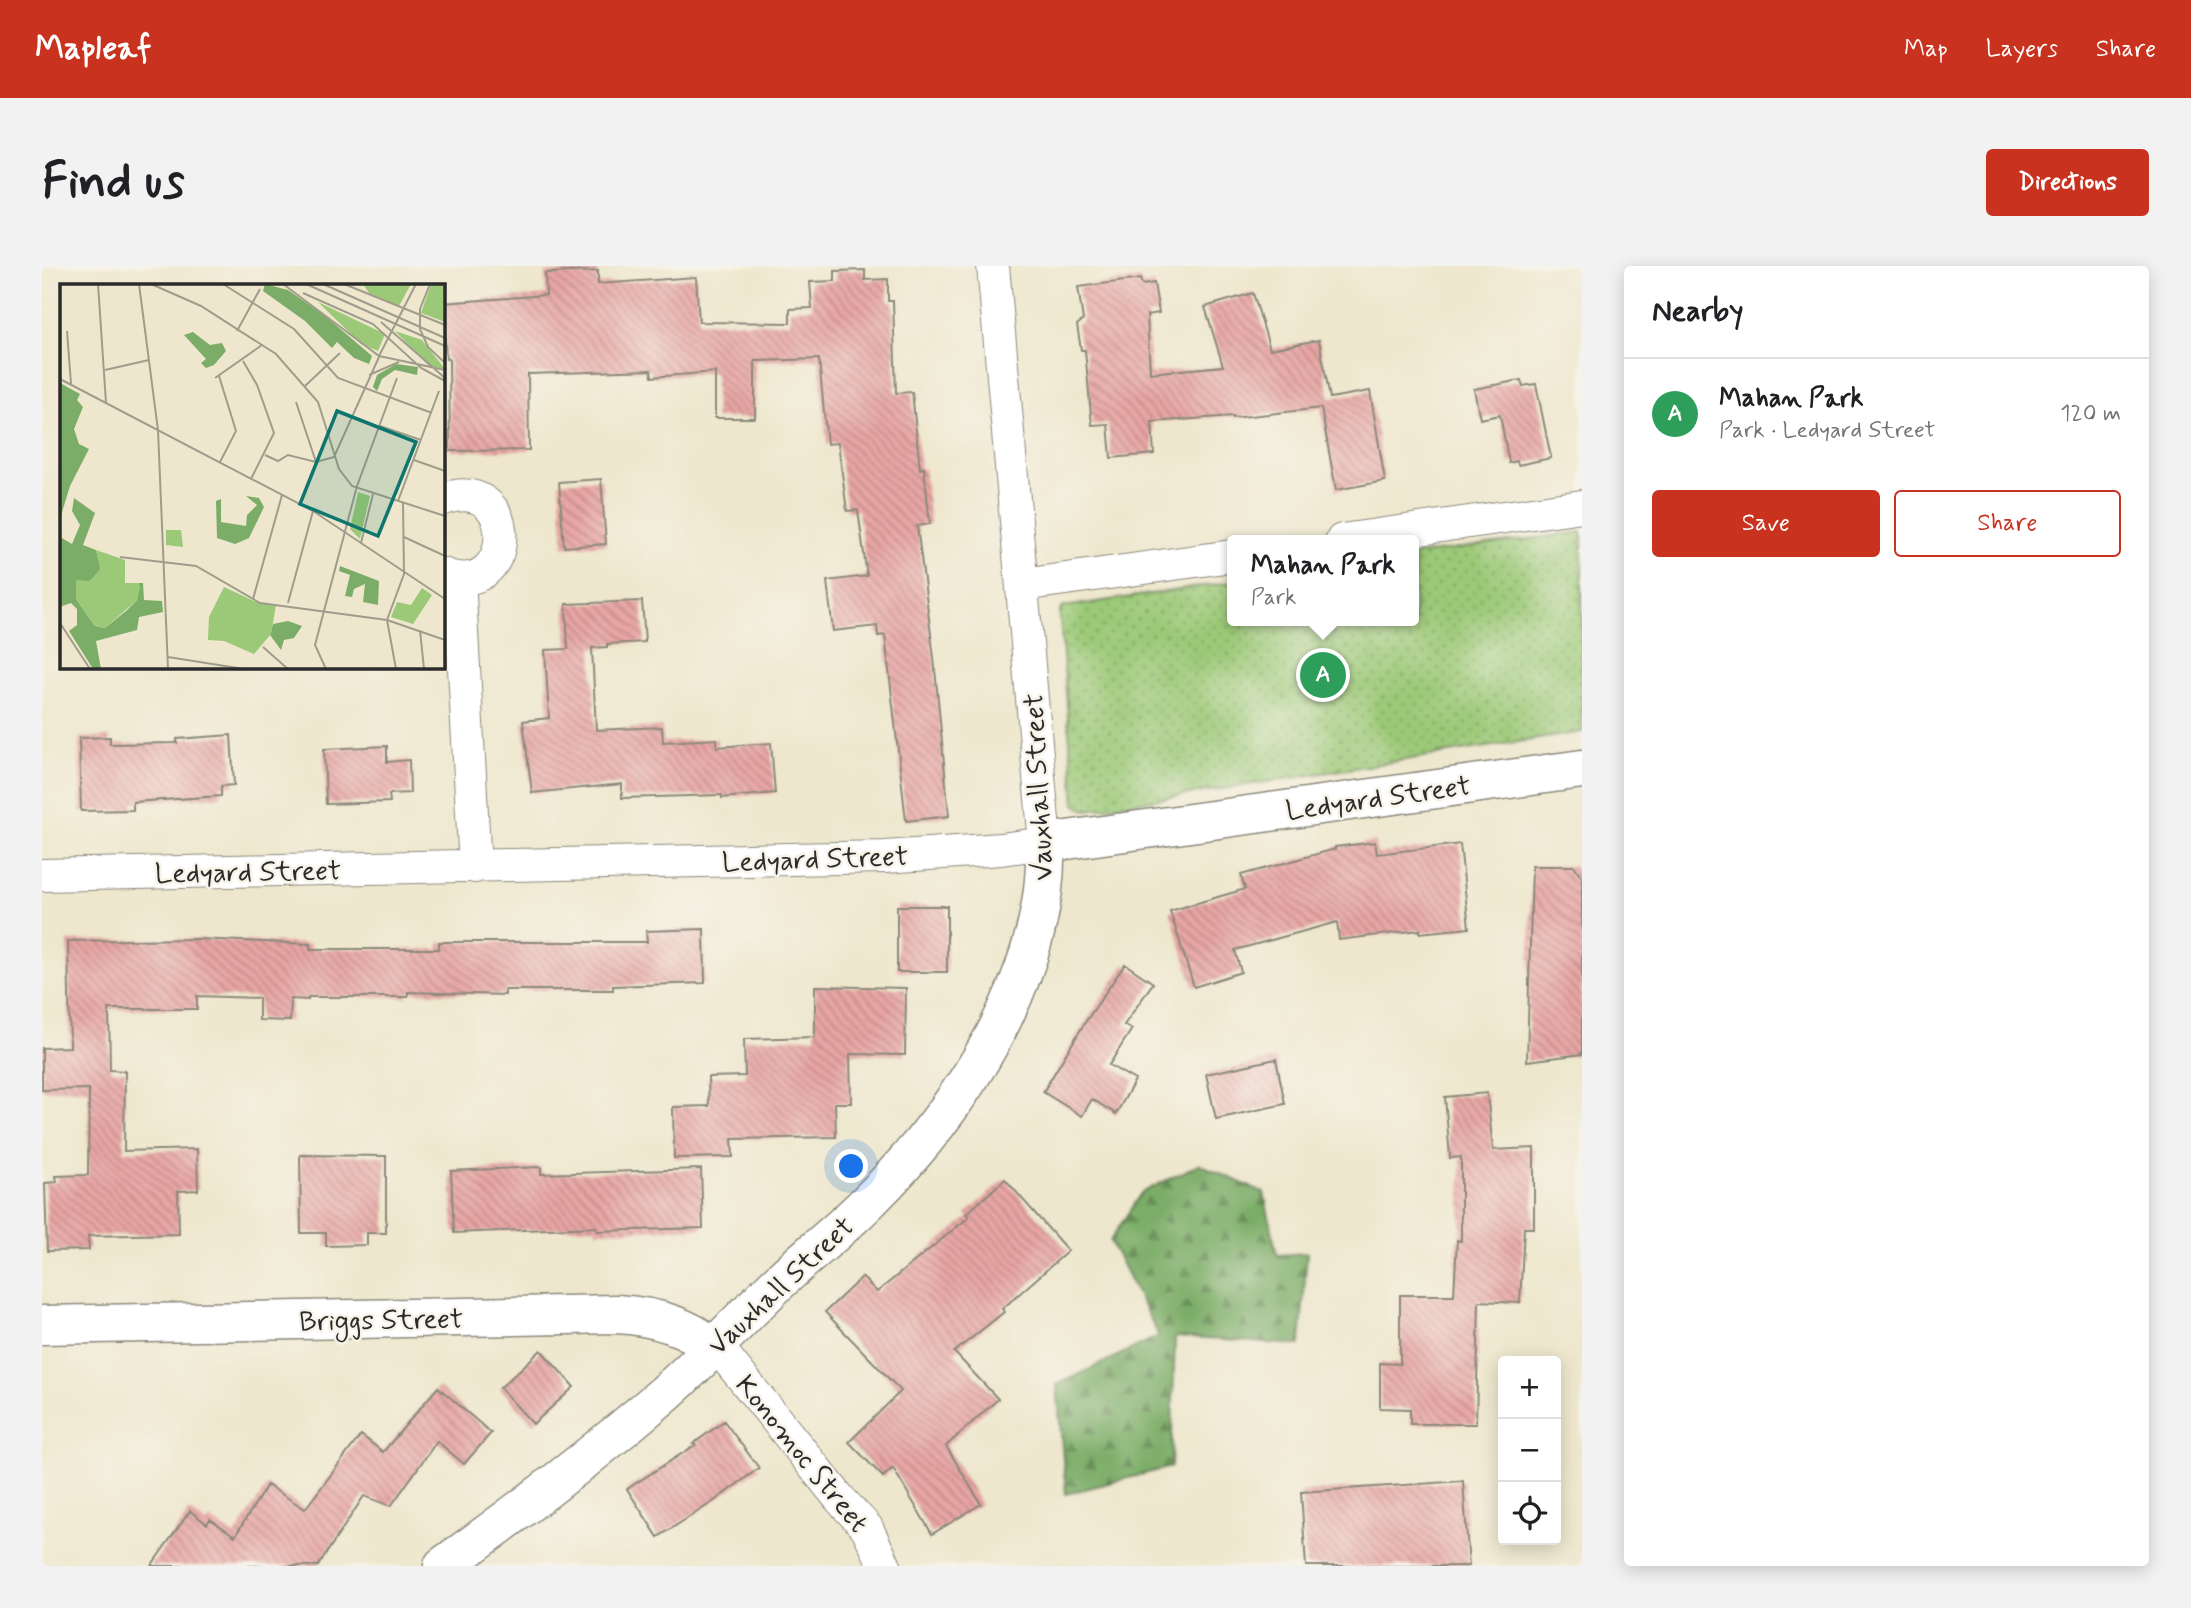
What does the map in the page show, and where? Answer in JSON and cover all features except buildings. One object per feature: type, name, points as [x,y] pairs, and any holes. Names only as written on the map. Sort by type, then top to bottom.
[{"type":"street","name":"Vauxhall Street","points":[[443,1566],[515,1513],[647,1408],[868,1202],[932,1130],[962,1087],[989,1044],[1026,965],[1043,896],[1045,843],[992,266]]},
{"type":"street","points":[[444,499],[457,495],[471,496],[484,502],[493,511],[502,536],[494,561],[484,570],[473,576],[451,576],[475,867]]},
{"type":"street","points":[[1377,535],[1582,506]]},
{"type":"street","points":[[1022,585],[1227,557]]},
{"type":"street","name":"Ledyard Street","points":[[42,875],[886,858],[1001,849],[1582,769]]},
{"type":"street","name":"Briggs Street","points":[[42,1325],[617,1314],[661,1319],[685,1329],[713,1347]]},
{"type":"street","name":"Konomoc Street","points":[[713,1347],[728,1360],[840,1499],[867,1528],[886,1566]]},
{"type":"green space","points":[[1582,532],[1582,732],[1088,810],[1075,804],[1060,618],[1060,611],[1064,607],[1227,583],[1227,626],[1419,626],[1419,554]]},
{"type":"green space","points":[[1199,1164],[1264,1193],[1277,1255],[1307,1253],[1300,1345],[1175,1337],[1171,1467],[1066,1494],[1057,1385],[1159,1336],[1110,1241],[1141,1193]]},
{"type":"place","name":"Mahan Park","points":[[1323,675]]}]
